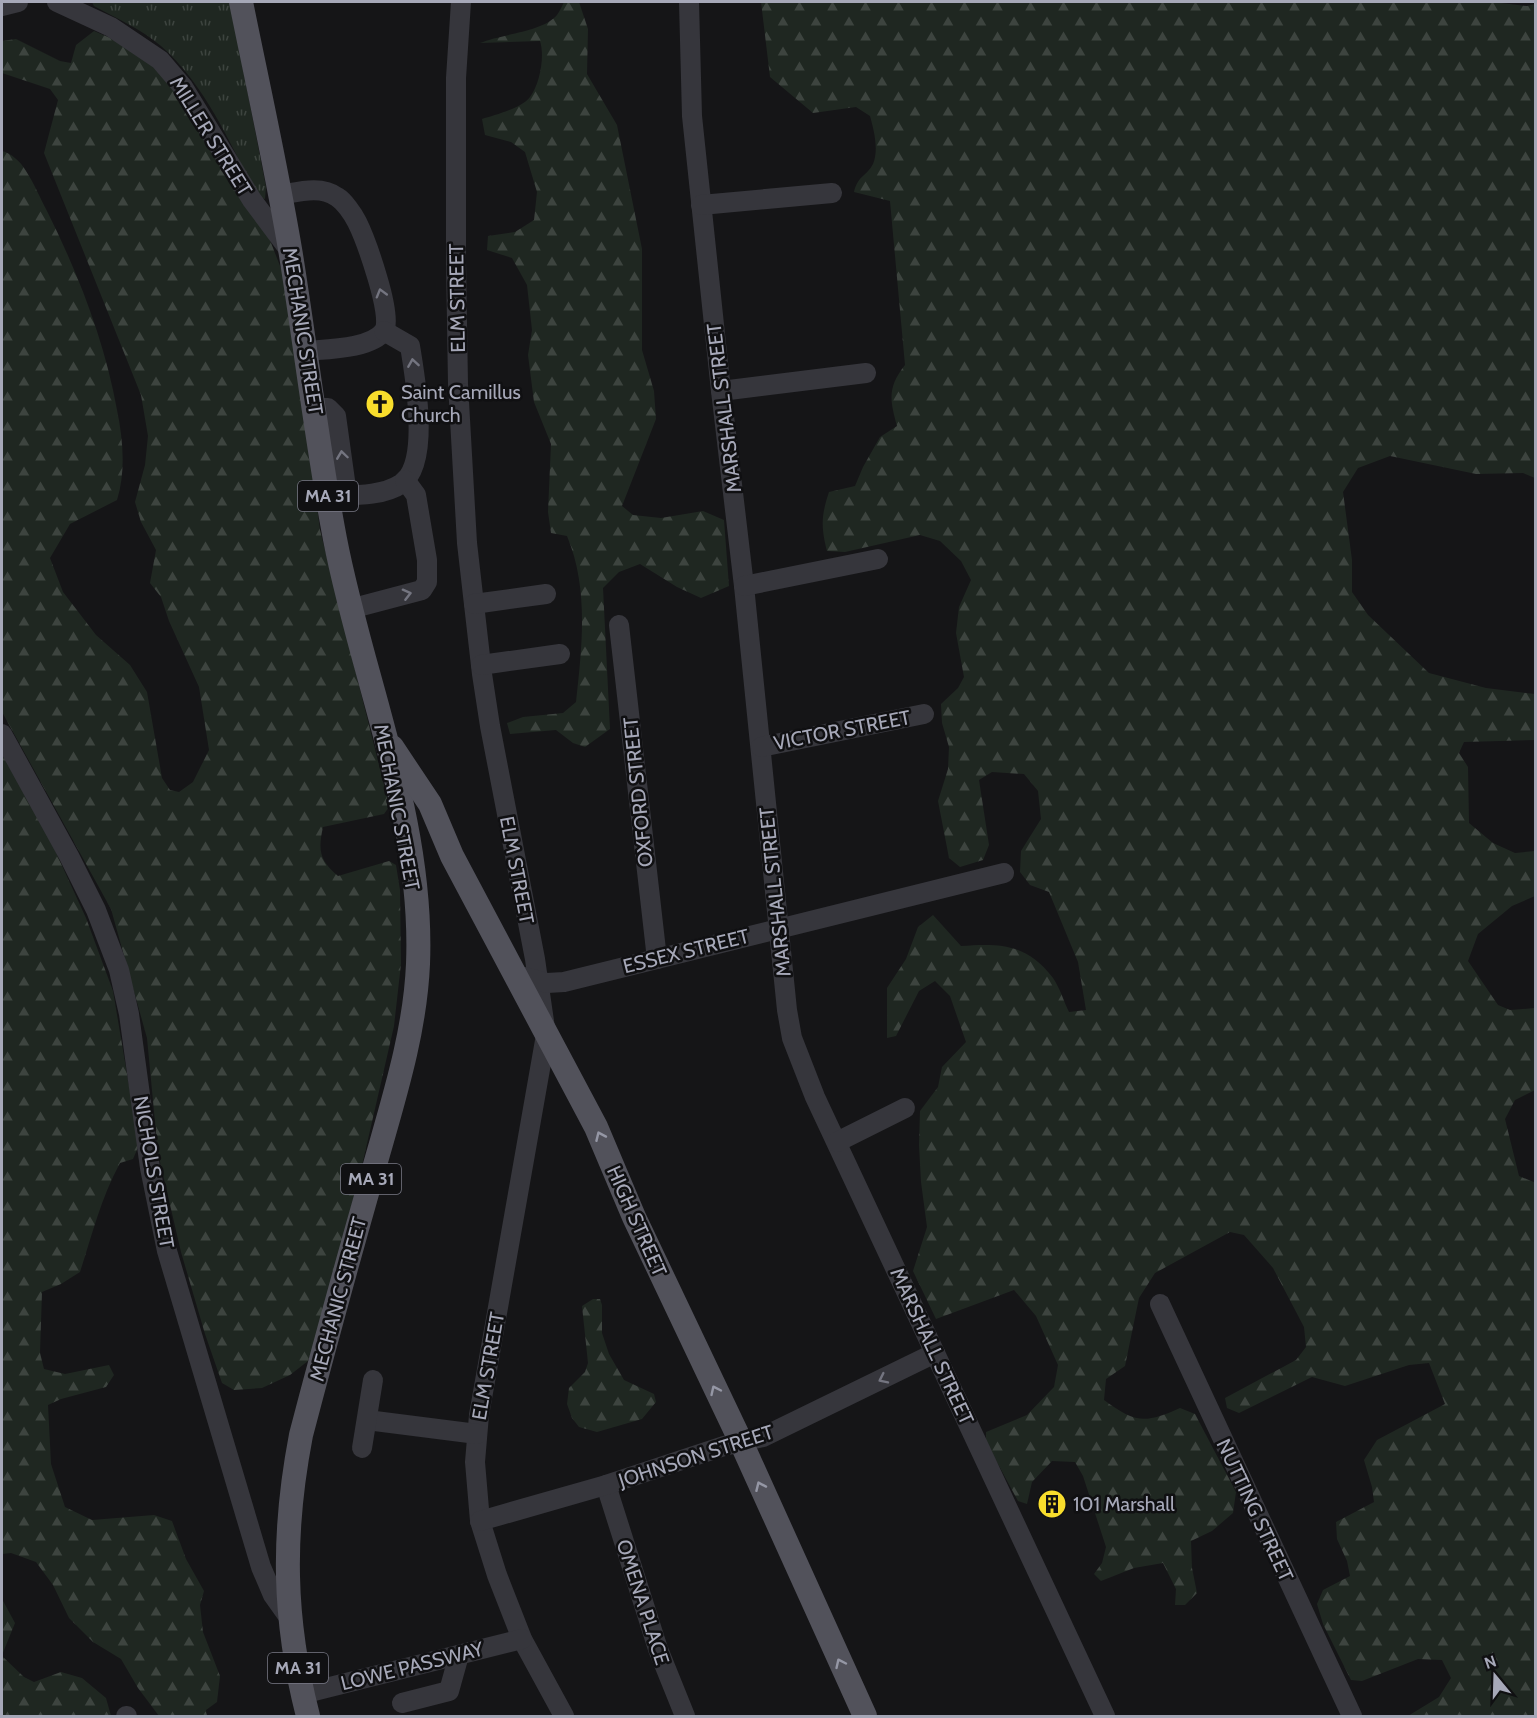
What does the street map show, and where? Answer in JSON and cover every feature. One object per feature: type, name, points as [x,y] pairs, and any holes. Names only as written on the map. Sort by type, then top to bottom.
[{"type":"main road","name":"MECHANIC STREET","points":[[241,2],[290,250],[306,351],[326,412],[338,495],[335,538],[350,609],[385,738],[406,829],[416,888],[418,951],[412,1021],[398,1082],[301,1435],[291,1493],[287,1581],[290,1619],[305,1705]]},
{"type":"main road","name":"HIGH STREET","points":[[385,738],[430,804],[452,856],[596,1127],[639,1227],[741,1442],[865,1716]]},
{"type":"street","points":[[2,6],[18,2]]},
{"type":"street","name":"MILLER STREET","points":[[57,2],[111,27],[160,60],[183,87],[252,200],[290,250]]},
{"type":"street","name":"ELM STREET","points":[[461,2],[456,78],[458,372],[467,543],[490,726],[546,1035],[477,1434],[475,1462],[480,1521],[497,1575],[522,1638],[564,1716]]},
{"type":"street","name":"MARSHALL STREET","points":[[689,2],[690,86],[701,205],[744,586],[778,929],[792,1038],[814,1097],[1105,1716]]},
{"type":"street","points":[[279,195],[321,190],[338,197],[356,220],[384,303],[386,325],[384,331],[373,341],[342,348],[306,351]]},
{"type":"street","points":[[701,205],[832,193]]},
{"type":"street","points":[[338,495],[381,492],[400,485],[409,477],[416,457],[420,404],[410,346],[384,331]]},
{"type":"street","points":[[721,391],[866,373]]},
{"type":"street","points":[[350,609],[422,590],[427,582],[427,560],[416,495],[405,480]]},
{"type":"street","points":[[744,586],[878,559]]},
{"type":"street","points":[[474,604],[546,594]]},
{"type":"street","name":"OXFORD STREET","points":[[620,625],[657,958]]},
{"type":"street","points":[[481,665],[560,654]]},
{"type":"street","name":"VICTOR STREET","points":[[761,747],[924,714]]},
{"type":"street","name":"NICHOLS STREET","points":[[2,734],[90,899],[119,970],[129,1014],[150,1168],[167,1251],[261,1568],[273,1595],[290,1619]]},
{"type":"street","name":"ESSEX STREET","points":[[538,981],[555,984],[564,982],[1004,873]]},
{"type":"street","points":[[509,966],[525,977],[538,981]]},
{"type":"street","points":[[546,1035],[549,1004],[555,990],[564,982]]},
{"type":"street","points":[[837,1142],[905,1108]]},
{"type":"street","name":"NUTTING STREET","points":[[1160,1304],[1352,1716]]},
{"type":"street","name":"JOHNSON STREET","points":[[480,1521],[763,1437],[935,1353]]},
{"type":"street","points":[[362,1448],[373,1380]]},
{"type":"street","points":[[367,1420],[477,1434]]},
{"type":"street","name":"OMENA PLACE","points":[[606,1485],[658,1649],[685,1716]]},
{"type":"street","name":"LOWE PASSWAY","points":[[305,1705],[459,1655],[522,1638]]},
{"type":"street","points":[[402,1703],[449,1691],[459,1655]]},
{"type":"green space","points":[[92,2],[230,2],[266,187],[265,199],[258,197],[204,97],[177,62],[153,40],[94,6]]},
{"type":"green space","points":[[564,2],[579,2],[588,29],[587,74],[617,125],[642,249],[642,350],[654,391],[656,419],[622,506],[633,515],[661,518],[703,511],[724,520],[729,586],[701,598],[677,587],[640,564],[619,572],[603,588],[610,729],[585,747],[573,743],[556,730],[510,734],[507,723],[523,717],[563,713],[576,702],[582,618],[579,576],[567,536],[551,533],[548,512],[551,444],[534,402],[528,355],[532,330],[527,285],[512,258],[487,250],[488,236],[515,232],[534,220],[537,192],[525,152],[511,142],[485,135],[482,119],[515,108],[530,97],[539,78],[542,54],[540,41],[480,43],[532,29],[551,21]]},
{"type":"green space","points":[[761,2],[1493,2],[1527,6],[1535,4],[1535,478],[1523,473],[1476,474],[1390,456],[1358,468],[1343,492],[1352,560],[1352,592],[1368,615],[1429,673],[1486,688],[1535,694],[1535,740],[1464,742],[1459,753],[1468,767],[1469,823],[1493,843],[1515,853],[1535,851],[1535,896],[1512,906],[1478,934],[1468,961],[1498,1005],[1510,1010],[1535,1008],[1535,1090],[1515,1100],[1505,1119],[1519,1176],[1536,1183],[1535,1716],[1408,1716],[1439,1697],[1451,1678],[1442,1660],[1418,1659],[1362,1681],[1351,1680],[1323,1624],[1317,1604],[1323,1590],[1350,1576],[1347,1561],[1337,1539],[1336,1522],[1374,1502],[1364,1460],[1377,1440],[1445,1404],[1429,1363],[1409,1365],[1345,1386],[1312,1377],[1239,1413],[1227,1408],[1225,1398],[1296,1360],[1306,1347],[1304,1327],[1273,1268],[1244,1235],[1230,1232],[1155,1273],[1139,1298],[1125,1366],[1106,1379],[1104,1400],[1132,1417],[1149,1419],[1180,1408],[1195,1414],[1236,1492],[1233,1513],[1212,1531],[1191,1541],[1192,1568],[1197,1593],[1185,1605],[1175,1605],[1176,1589],[1163,1563],[1134,1568],[1101,1581],[1094,1574],[1102,1563],[1106,1547],[1083,1476],[1075,1462],[1052,1461],[1032,1482],[1027,1504],[1018,1501],[986,1442],[986,1432],[1027,1415],[1054,1387],[1058,1365],[1036,1316],[1014,1290],[936,1319],[913,1271],[927,1227],[921,1182],[920,1111],[938,1087],[942,1067],[966,1042],[950,996],[935,981],[919,991],[896,1036],[887,1038],[887,988],[906,959],[918,927],[933,915],[961,946],[1001,946],[1023,952],[1033,958],[1053,978],[1069,1012],[1086,1010],[1078,962],[1049,892],[1030,885],[1020,872],[1021,851],[1041,819],[1038,791],[1024,774],[992,772],[979,780],[989,845],[983,860],[960,867],[949,858],[938,801],[948,769],[949,747],[942,723],[941,704],[958,688],[964,677],[956,633],[959,607],[971,580],[961,561],[940,541],[920,535],[845,552],[827,551],[823,522],[829,492],[855,486],[880,437],[897,426],[892,394],[895,381],[905,365],[890,201],[854,192],[860,179],[871,168],[875,158],[875,140],[870,116],[856,107],[813,113],[770,77]]},
{"type":"green space","points":[[94,31],[136,49],[166,78],[266,230],[282,271],[297,355],[320,530],[389,807],[384,814],[323,827],[322,854],[327,865],[338,876],[389,861],[396,865],[400,890],[401,964],[394,1026],[363,1161],[317,1336],[308,1361],[290,1375],[262,1388],[234,1390],[222,1383],[181,1252],[158,1153],[147,1038],[111,909],[2,712],[2,151],[15,158],[29,176],[69,259],[98,334],[112,384],[121,432],[123,466],[117,500],[70,524],[50,558],[63,592],[96,635],[130,665],[147,692],[162,778],[170,790],[179,792],[193,782],[209,750],[199,687],[169,621],[161,597],[150,583],[156,550],[141,522],[135,502],[145,465],[148,436],[141,395],[44,153],[58,100],[50,89],[2,73],[2,41],[16,39],[60,61],[71,63],[76,45]]},
{"type":"green space","points":[[2,751],[42,822],[86,918],[113,991],[139,1145],[133,1159],[120,1163],[113,1176],[97,1217],[80,1272],[42,1292],[40,1353],[44,1369],[65,1374],[109,1365],[114,1375],[106,1387],[61,1399],[48,1405],[51,1464],[65,1507],[92,1520],[154,1515],[172,1521],[186,1559],[204,1591],[200,1605],[203,1632],[220,1676],[217,1702],[206,1710],[207,1716],[159,1716],[138,1688],[121,1659],[93,1642],[69,1618],[53,1585],[36,1562],[11,1553],[2,1554]]},
{"type":"green space","points":[[593,1299],[600,1299],[602,1333],[609,1354],[624,1380],[654,1394],[656,1402],[642,1419],[597,1432],[579,1427],[572,1418],[567,1404],[569,1388],[585,1372],[588,1363],[582,1306]]},
{"type":"green space","points":[[2,1599],[15,1623],[2,1655]]},
{"type":"green space","points":[[2,1656],[24,1677],[34,1682],[61,1672],[82,1678],[106,1698],[111,1716],[2,1716]]},
{"type":"place","name":"Saint Camillus Church","points":[[380,404]]},
{"type":"place","name":"101 Marshall","points":[[1052,1504]]}]
